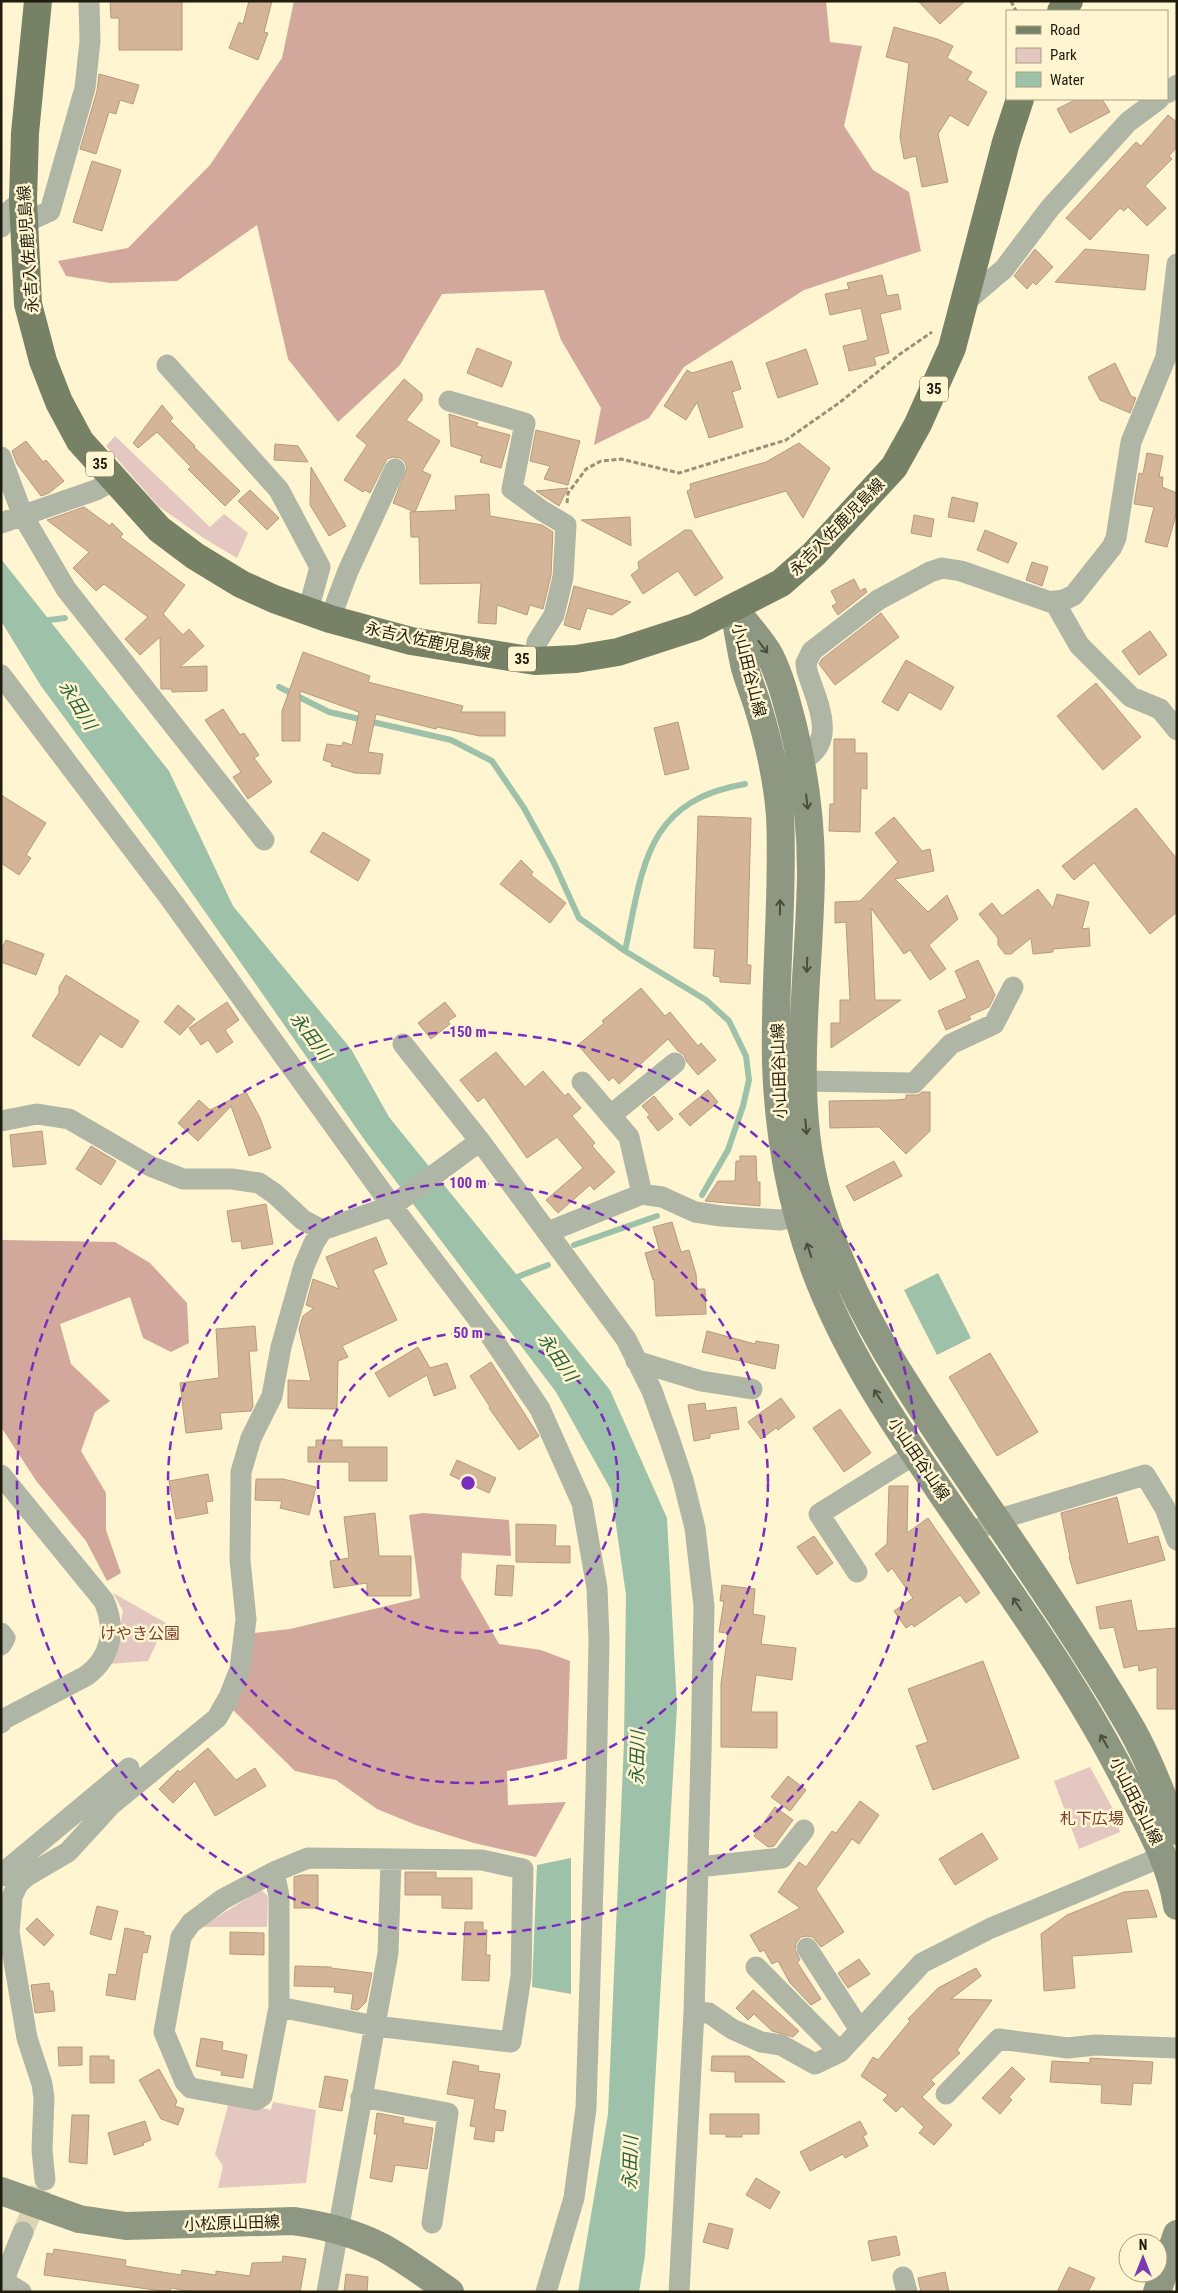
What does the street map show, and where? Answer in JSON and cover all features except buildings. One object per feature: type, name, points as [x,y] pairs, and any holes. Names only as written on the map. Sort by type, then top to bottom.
[{"type":"main road","name":"永吉入佐鹿児島線","points":[[38,1],[16,217],[28,304],[43,361],[59,402],[80,441],[159,530],[195,556],[241,584],[319,615],[411,641],[535,661],[576,659],[618,652],[695,627],[781,583],[814,554],[894,467],[918,424],[952,348],[1006,142],[1020,100]]},
{"type":"main road","name":"小山田谷山線","points":[[734,608],[770,655],[786,699],[802,761],[808,811],[811,870],[802,1081],[815,1269],[842,1334],[870,1384],[1088,1712],[1169,1825]]},
{"type":"main road","name":"小山田谷山線","points":[[734,608],[744,666],[758,707],[772,765],[779,809],[781,848],[776,1062],[780,1121],[787,1167],[810,1214],[898,1375],[996,1520],[1128,1723],[1148,1760],[1169,1825],[1164,1856],[1177,1906]]},
{"type":"main road","name":"小松原山田線","points":[[1,2191],[79,2219],[126,2226],[293,2221],[338,2230],[381,2247],[450,2292]]},
{"type":"main road","points":[[1157,2292],[1177,2234]]},
{"type":"street","points":[[16,217],[50,211],[84,88],[90,41],[90,1]]},
{"type":"street","points":[[964,303],[1004,269],[1063,194],[1128,122],[1158,100]]},
{"type":"street","points":[[772,765],[802,761],[819,748],[823,736],[823,722],[806,663],[812,651],[878,600],[930,572],[942,568],[952,568],[1040,599],[1064,600],[1074,595],[1112,547],[1116,538],[1131,442],[1166,357],[1177,264]]},
{"type":"street","points":[[167,365],[279,490],[320,567],[319,615]]},
{"type":"street","points":[[449,401],[525,423],[512,489],[566,525],[563,577],[554,615],[537,642],[535,661]]},
{"type":"street","points":[[1,457],[23,516],[66,589],[264,840]]},
{"type":"street","points":[[319,615],[348,571],[395,469]]},
{"type":"street","points":[[1,523],[96,490],[114,480]]},
{"type":"street","points":[[1054,601],[1079,645],[1131,697],[1168,709],[1177,730]]},
{"type":"street","points":[[1,676],[172,901],[392,1206],[490,1334],[540,1409],[582,1503],[597,1588],[599,1640],[586,2108],[574,2198],[546,2292]]},
{"type":"street","points":[[802,1081],[914,1083],[951,1044],[994,1024],[1012,987]]},
{"type":"street","points":[[403,1044],[480,1141],[626,1339],[652,1391],[683,1480],[695,1528],[704,1606],[694,2012],[679,2292]]},
{"type":"street","points":[[611,1115],[675,1063]]},
{"type":"street","points":[[582,1082],[629,1137],[642,1194]]},
{"type":"street","points":[[1,1121],[37,1114],[69,1119],[150,1166],[183,1179],[232,1179],[259,1183],[275,1194],[303,1220],[322,1230]]},
{"type":"street","points":[[45,2180],[42,2150],[44,2098],[42,2084],[27,2038],[11,1942],[9,1914],[12,1897],[18,1884],[27,1876],[68,1852],[111,1805],[216,1718],[229,1697],[240,1669],[246,1619],[240,1560],[241,1472],[251,1438],[272,1396],[277,1363],[304,1266],[322,1230],[392,1206],[480,1141]]},
{"type":"street","points":[[548,1232],[642,1194],[662,1197],[694,1212],[780,1220],[810,1214]]},
{"type":"street","points":[[636,1361],[701,1381],[752,1389]]},
{"type":"street","points":[[857,1572],[819,1514],[915,1454]]},
{"type":"street","points":[[1,1475],[104,1601],[112,1626],[109,1642],[97,1668],[86,1676],[2,1720]]},
{"type":"street","points":[[970,1534],[996,1520],[1145,1475],[1165,1508],[1177,1540]]},
{"type":"street","points":[[1,1634],[5,1638],[1,1645]]},
{"type":"street","points":[[1,1876],[129,1768]]},
{"type":"street","points":[[698,1868],[782,1858],[804,1830]]},
{"type":"street","points":[[694,2012],[708,2013],[732,2029],[761,2042],[781,2045],[815,2064],[840,2052],[922,1963],[991,1928],[1164,1856]]},
{"type":"street","points":[[274,1872],[279,1896],[279,2007],[262,2096],[256,2100],[192,2088],[185,2082],[164,2032],[181,1937],[191,1923],[223,1899],[274,1872],[308,1858],[391,1861],[482,1860],[523,1869],[521,1976],[512,2042],[375,2026],[279,2007]]},
{"type":"street","points":[[326,2292],[388,1953],[391,1861]]},
{"type":"street","points":[[807,1948],[860,2030]]},
{"type":"street","points":[[756,1967],[840,2052]]},
{"type":"street","points":[[946,2094],[999,2039],[1068,2048],[1095,2045],[1177,2048]]},
{"type":"street","points":[[361,2097],[448,2113],[432,2223]]},
{"type":"street","points":[[21,2292],[8,2284],[4,2274],[23,2232]]},
{"type":"path","points":[[566,525],[568,493],[586,469],[601,461],[621,459],[679,472],[786,440],[936,329]]},
{"type":"green space","points":[[115,436],[210,527],[224,514],[248,533],[237,558],[205,539],[158,506],[106,446]]},
{"type":"green space","name":"けやき公園","points":[[113,1593],[166,1623],[148,1661],[108,1664],[115,1648],[123,1611]]},
{"type":"green space","name":"札下広場","points":[[1090,1767],[1114,1811],[1120,1832],[1079,1849],[1054,1781]]},
{"type":"green space","points":[[261,1890],[268,1896],[267,1927],[201,1927]]},
{"type":"green space","points":[[229,2102],[271,2110],[273,2102],[316,2110],[306,2183],[218,2188],[223,2166],[215,2154]]},
{"type":"shaded area","points":[[294,1],[826,1],[830,42],[862,46],[844,126],[873,170],[909,192],[921,251],[804,290],[684,367],[649,418],[594,445],[601,408],[561,340],[544,290],[442,294],[400,365],[338,422],[288,359],[257,225],[177,281],[110,283],[66,276],[58,261],[128,248],[210,165],[282,58]]},
{"type":"shaded area","points":[[1,1240],[115,1242],[150,1263],[187,1303],[189,1343],[171,1352],[143,1338],[130,1297],[60,1324],[71,1364],[110,1401],[95,1412],[81,1451],[106,1493],[106,1530],[121,1573],[107,1581],[86,1541],[37,1482],[1,1427]]},
{"type":"shaded area","points":[[423,1513],[509,1520],[511,1556],[462,1553],[461,1578],[499,1644],[541,1650],[570,1661],[567,1759],[507,1771],[508,1805],[566,1802],[536,1857],[474,1843],[416,1825],[377,1809],[336,1780],[295,1771],[232,1709],[254,1633],[290,1629],[420,1598],[409,1515]]},
{"type":"water","name":"永田川","points":[[1,559],[169,771],[233,906],[351,1049],[389,1117],[610,1390],[667,1518],[677,1707],[645,2256],[639,2292],[578,2292],[608,2114],[624,1741],[626,1595],[611,1490],[556,1392],[366,1142],[159,846],[41,686],[1,621]]},
{"type":"water","points":[[938,1273],[971,1338],[937,1355],[904,1290]]},
{"type":"water","points":[[571,1858],[571,1994],[532,1987],[537,1865]]},
{"type":"waterway","points":[[42,621],[65,618]]},
{"type":"waterway","points":[[279,687],[329,712],[451,740],[492,761],[524,808],[554,863],[579,918],[625,951],[706,1000],[729,1021],[746,1056],[749,1080],[743,1106],[728,1150],[702,1195]]},
{"type":"waterway","points":[[625,951],[637,892],[645,866],[654,842],[668,822],[687,805],[712,793],[745,784]]},
{"type":"waterway","points":[[574,1245],[657,1216]]},
{"type":"waterway","points":[[512,1279],[548,1265]]},
{"type":"tunnel","points":[[23,2232],[41,2189]]}]
